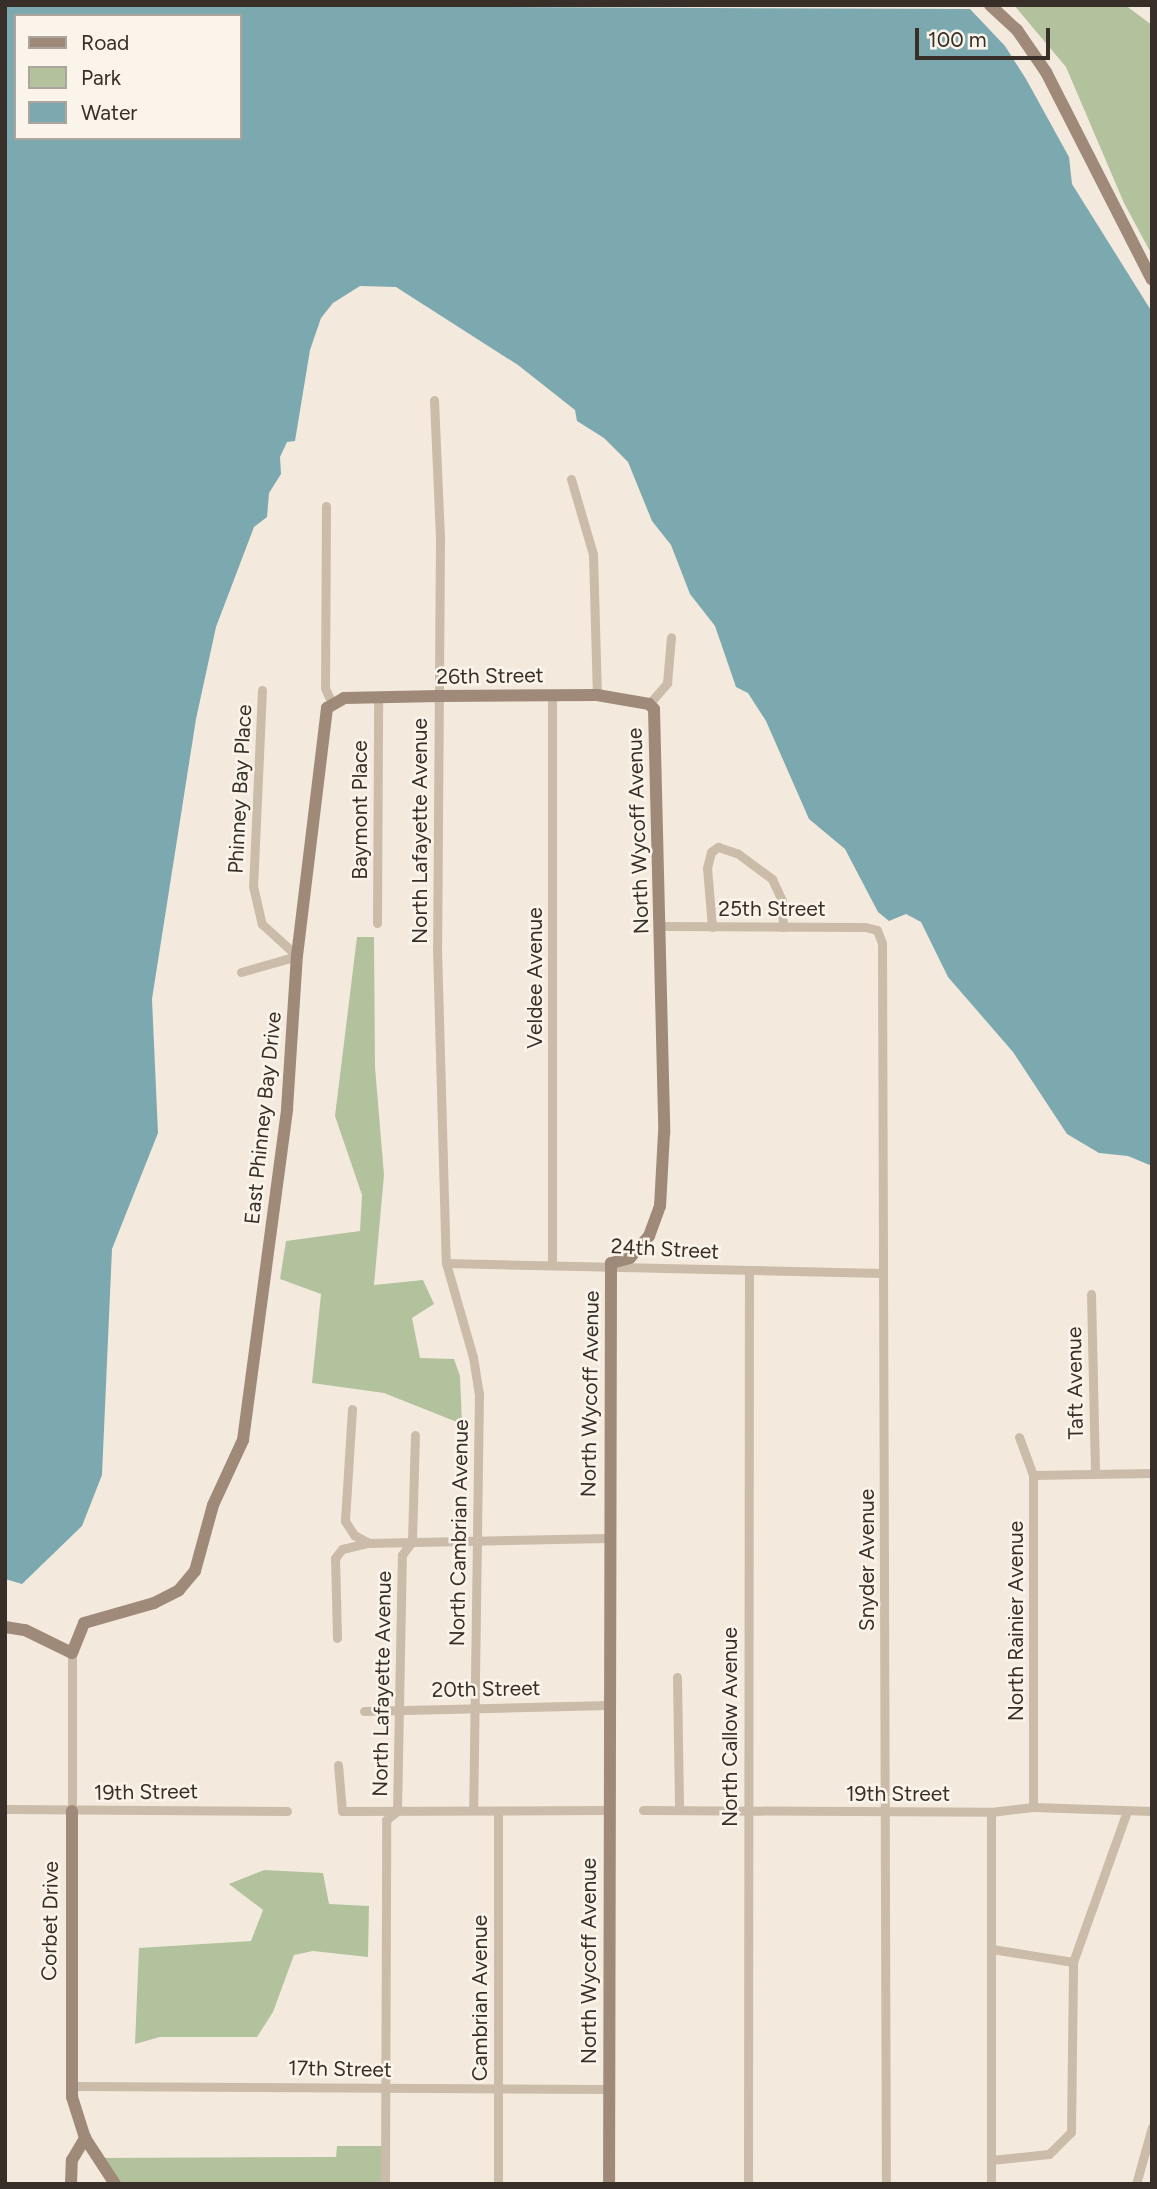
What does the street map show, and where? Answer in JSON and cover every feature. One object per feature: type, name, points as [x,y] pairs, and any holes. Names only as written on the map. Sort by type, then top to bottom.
[{"type":"street","points":[[990,5],[1017,30],[1046,72],[1152,280]]},
{"type":"street","name":"North Lafayette Avenue","points":[[434,400],[440,538],[437,948],[446,1263]]},
{"type":"street","points":[[571,479],[586,530],[597,594],[597,695]]},
{"type":"street","name":"East Phinney Bay Drive","points":[[72,1653],[84,1623],[154,1603],[185,1586],[195,1571],[213,1505],[243,1440],[286,1117],[298,956],[324,720],[332,704],[325,688],[326,506]]},
{"type":"street","name":"North Wycoff Avenue","points":[[609,2184],[608,1538],[611,1263],[630,1258],[649,1236],[660,1206],[664,1133],[660,926],[654,709],[649,704],[667,683],[671,637]]},
{"type":"street","name":"Phinney Bay Place","points":[[262,690],[253,886],[262,924],[298,956]]},
{"type":"street","name":"26th Street","points":[[332,704],[344,698],[552,694],[597,695],[649,704]]},
{"type":"street","name":"Veldee Avenue","points":[[552,694],[552,1262]]},
{"type":"street","name":"Baymont Place","points":[[377,923],[378,697]]},
{"type":"street","points":[[712,927],[707,868],[711,852],[718,847],[737,853],[772,879],[782,900],[783,928]]},
{"type":"street","name":"25th Street","points":[[660,926],[865,927],[880,935]]},
{"type":"street","name":"Snyder Avenue","points":[[880,935],[886,2184]]},
{"type":"street","points":[[241,972],[298,956]]},
{"type":"street","name":"24th Street","points":[[446,1263],[611,1263],[883,1273]]},
{"type":"street","name":"North Cambrian Avenue","points":[[446,1263],[473,1357],[479,1393],[473,1808]]},
{"type":"street","name":"North Callow Avenue","points":[[748,2184],[749,1270]]},
{"type":"street","name":"Taft Avenue","points":[[1091,1294],[1095,1472]]},
{"type":"street","points":[[352,1409],[345,1521],[354,1535],[369,1543]]},
{"type":"street","name":"North Lafayette Avenue","points":[[385,2184],[386,1820],[397,1811],[402,1555],[412,1541],[415,1435]]},
{"type":"street","name":"North Rainier Avenue","points":[[1019,1437],[1033,1475],[1033,1807]]},
{"type":"street","points":[[1033,1475],[1152,1473]]},
{"type":"street","points":[[337,1638],[335,1558],[342,1549],[369,1543],[412,1541],[608,1538]]},
{"type":"street","points":[[5,1627],[26,1630],[72,1653]]},
{"type":"street","name":"Corbet Drive","points":[[72,1653],[72,2086],[85,2138],[115,2184]]},
{"type":"street","points":[[677,1677],[679,1810]]},
{"type":"street","name":"20th Street","points":[[364,1711],[476,1706],[609,1705]]},
{"type":"street","points":[[338,1765],[342,1811],[473,1808],[498,1812],[608,1810]]},
{"type":"street","name":"19th Street","points":[[643,1810],[991,1812],[1033,1807],[1152,1811]]},
{"type":"street","name":"19th Street","points":[[5,1809],[287,1811]]},
{"type":"street","points":[[991,2160],[1049,2154],[1071,2132],[1073,1962],[1127,1811]]},
{"type":"street","name":"Cambrian Avenue","points":[[498,1812],[498,2184]]},
{"type":"street","points":[[991,1812],[991,2184]]},
{"type":"street","points":[[992,1949],[1073,1962]]},
{"type":"street","name":"17th Street","points":[[72,2086],[608,2089]]},
{"type":"street","points":[[1136,2184],[1152,2127]]},
{"type":"street","points":[[71,2184],[72,2160],[85,2138]]},
{"type":"green space","points":[[1014,5],[1125,5],[1152,25],[1152,255],[1124,203],[1066,67]]},
{"type":"green space","points":[[357,937],[374,937],[375,1067],[384,1175],[374,1285],[423,1280],[434,1304],[412,1318],[420,1358],[454,1359],[460,1376],[462,1424],[384,1393],[312,1383],[321,1294],[280,1279],[286,1241],[360,1231],[362,1195],[335,1116]]},
{"type":"green space","points":[[264,1870],[323,1873],[329,1904],[369,1906],[368,1957],[313,1951],[294,1955],[273,2012],[257,2037],[160,2037],[135,2044],[139,1948],[251,1941],[263,1910],[229,1884]]},
{"type":"green space","points":[[337,2146],[385,2146],[385,2184],[115,2184],[97,2158],[336,2157]]},
{"type":"water","points":[[5,5],[970,9],[1005,46],[1026,79],[1069,157],[1072,184],[1152,312],[1152,1166],[1128,1156],[1099,1153],[1067,1134],[1013,1052],[948,977],[921,922],[906,914],[889,921],[878,912],[845,849],[809,819],[766,721],[748,693],[736,687],[715,626],[690,594],[671,545],[652,521],[628,462],[604,438],[577,421],[575,410],[518,365],[396,287],[360,286],[333,303],[321,318],[310,350],[295,441],[287,442],[280,457],[281,474],[269,493],[267,517],[254,527],[216,627],[196,719],[152,999],[158,1133],[112,1249],[102,1475],[82,1526],[22,1584],[5,1579]]}]
